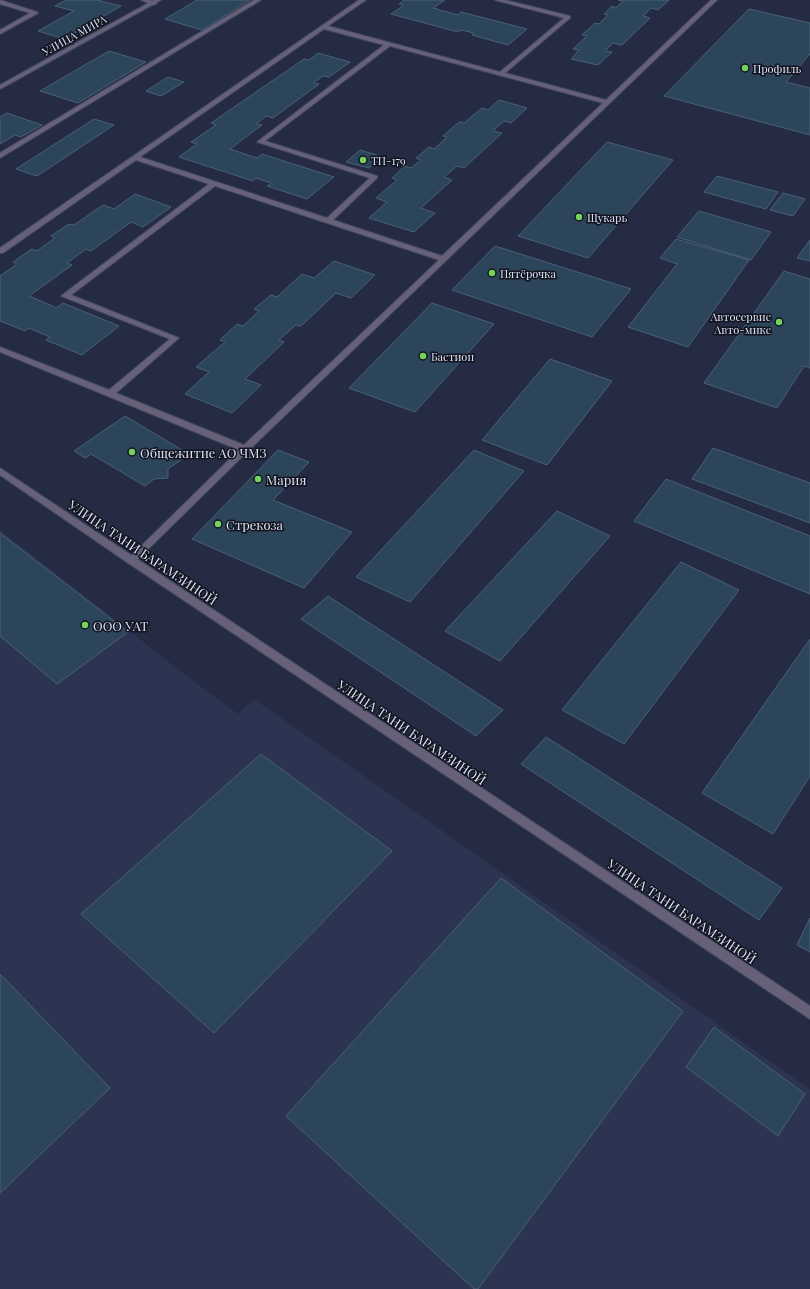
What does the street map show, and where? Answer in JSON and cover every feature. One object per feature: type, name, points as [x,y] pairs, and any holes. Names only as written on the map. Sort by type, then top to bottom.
[{"type":"street","points":[[144,0],[156,1]]},
{"type":"street","points":[[0,156],[258,0]]},
{"type":"street","points":[[0,251],[363,0]]},
{"type":"street","points":[[498,0],[568,17],[501,74]]},
{"type":"street","points":[[131,561],[714,0]]},
{"type":"street","name":"УЛИЦА МИРА","points":[[0,87],[156,1]]},
{"type":"street","points":[[0,2],[35,13],[0,32]]},
{"type":"street","points":[[323,27],[608,102]]},
{"type":"street","points":[[328,221],[375,178],[260,142],[388,44]]},
{"type":"street","points":[[134,158],[444,259]]},
{"type":"street","points":[[110,394],[175,338],[65,296],[214,184]]},
{"type":"street","points":[[0,349],[245,450]]},
{"type":"street","name":"УЛИЦА ТАНИ БАРАМЗИНОЙ","points":[[0,471],[131,561],[810,1013]]},
{"type":"shaded area","points":[[0,530],[176,668],[238,714],[254,699],[810,1089],[810,1289],[0,1289]]},
{"type":"building","points":[[66,0],[97,0],[121,6],[64,39],[38,31],[74,11],[55,6]]},
{"type":"building","points":[[197,0],[250,0],[202,30],[165,19]]},
{"type":"building","points":[[404,0],[445,0],[433,8],[458,15],[461,12],[527,29],[508,45],[472,35],[474,33],[461,30],[458,32],[391,14],[404,5],[399,4]]},
{"type":"building","points":[[618,0],[669,0],[658,10],[651,8],[643,16],[650,18],[622,45],[613,43],[605,51],[612,52],[598,65],[571,59],[579,50],[573,49],[587,36],[582,35],[595,23],[599,24],[608,15],[604,14],[612,6],[616,8],[623,1]]},
{"type":"building","name":"Профиль","points":[[749,9],[810,23],[810,54],[786,82],[810,88],[810,135],[664,96]]},
{"type":"building","points":[[109,51],[146,62],[78,103],[40,91]]},
{"type":"building","points":[[318,53],[350,62],[329,77],[323,76],[313,83],[319,84],[273,118],[266,116],[256,124],[262,125],[230,149],[257,158],[262,154],[334,177],[307,199],[267,186],[271,183],[256,178],[253,181],[179,157],[197,144],[191,142],[216,125],[211,123],[304,59],[309,60]]},
{"type":"building","points":[[168,77],[184,82],[161,96],[146,91]]},
{"type":"building","points":[[499,100],[527,108],[511,123],[504,121],[493,131],[502,133],[464,168],[457,166],[444,177],[452,180],[421,208],[435,213],[414,232],[369,218],[387,202],[376,198],[397,180],[392,178],[405,166],[411,168],[421,160],[416,158],[429,147],[434,149],[447,137],[443,136],[459,122],[464,123],[482,108],[488,110]]},
{"type":"building","points":[[7,113],[42,125],[21,137],[15,135],[0,144],[0,117]]},
{"type":"building","points":[[94,119],[114,125],[37,176],[16,169]]},
{"type":"building","name":"Щукарь","points":[[607,142],[673,160],[588,258],[518,236]]},
{"type":"building","name":"ТП-179","points":[[360,150],[383,157],[369,168],[346,162]]},
{"type":"building","points":[[717,176],[778,192],[766,209],[704,192]]},
{"type":"building","points":[[783,193],[805,199],[793,216],[770,210]]},
{"type":"building","points":[[135,194],[171,207],[143,227],[131,222],[91,251],[86,249],[67,263],[72,265],[29,296],[57,308],[63,303],[119,326],[82,355],[46,340],[50,337],[29,328],[25,331],[0,321],[0,276],[17,264],[13,262],[32,249],[37,251],[55,238],[51,236],[69,224],[74,225],[103,205],[114,209]]},
{"type":"building","points":[[699,211],[771,232],[751,260],[677,237]]},
{"type":"building","points":[[676,239],[749,260],[688,347],[628,327],[677,264],[660,258]]},
{"type":"building","points":[[810,240],[810,261],[797,258]]},
{"type":"building","points":[[495,246],[631,289],[592,337],[452,290]]},
{"type":"building","points":[[334,261],[375,275],[351,298],[336,293],[301,326],[296,325],[279,340],[284,342],[245,379],[261,385],[232,413],[185,394],[209,372],[196,367],[225,342],[220,340],[237,324],[243,326],[259,311],[254,309],[271,295],[277,297],[302,274],[314,278]]},
{"type":"building","name":"Автосервис Авто-микс","points":[[784,271],[810,279],[810,368],[804,366],[777,408],[704,383]]},
{"type":"building","name":"Бастион","points":[[432,303],[494,324],[415,412],[349,388]]},
{"type":"building","points":[[550,359],[612,381],[547,465],[482,440]]},
{"type":"building","name":"Общежитие АО ЧМЗ","points":[[125,416],[189,454],[168,469],[168,478],[154,479],[145,486],[91,454],[85,458],[74,451]]},
{"type":"building","points":[[713,448],[810,483],[810,523],[692,479]]},
{"type":"building","points":[[278,450],[309,462],[273,500],[352,532],[304,588],[192,539]]},
{"type":"building","points":[[474,450],[524,471],[410,602],[356,577]]},
{"type":"building","points":[[666,479],[810,536],[810,594],[634,521]]},
{"type":"building","points":[[557,511],[610,536],[500,661],[445,631]]},
{"type":"building","points":[[0,533],[128,632],[57,684],[0,636]]},
{"type":"building","points":[[681,562],[739,590],[624,744],[562,710]]},
{"type":"building","points":[[328,596],[503,710],[476,736],[301,619]]},
{"type":"building","points":[[810,639],[810,776],[773,834],[702,793]]},
{"type":"building","points":[[546,737],[782,888],[759,920],[521,764]]},
{"type":"building","points":[[261,754],[392,851],[214,1033],[81,914]]},
{"type":"building","points":[[501,878],[683,1011],[478,1289],[474,1289],[286,1116]]},
{"type":"building","points":[[810,918],[810,952],[797,945]]},
{"type":"building","points":[[0,974],[110,1088],[0,1193]]},
{"type":"building","points":[[714,1027],[805,1094],[778,1136],[686,1067]]},
{"type":"place","name":"Профиль","points":[[745,68]]},
{"type":"place","name":"ТП-179","points":[[363,160]]},
{"type":"place","name":"Щукарь","points":[[579,217]]},
{"type":"place","name":"Пятёрочка","points":[[492,273]]},
{"type":"place","name":"Автосервис Авто-микс","points":[[779,322]]},
{"type":"place","name":"Бастион","points":[[423,356]]},
{"type":"place","name":"Общежитие АО ЧМЗ","points":[[132,452]]},
{"type":"place","name":"Мария","points":[[258,479]]},
{"type":"place","name":"Стрекоза","points":[[218,524]]},
{"type":"place","name":"ООО УАТ","points":[[85,625]]}]
